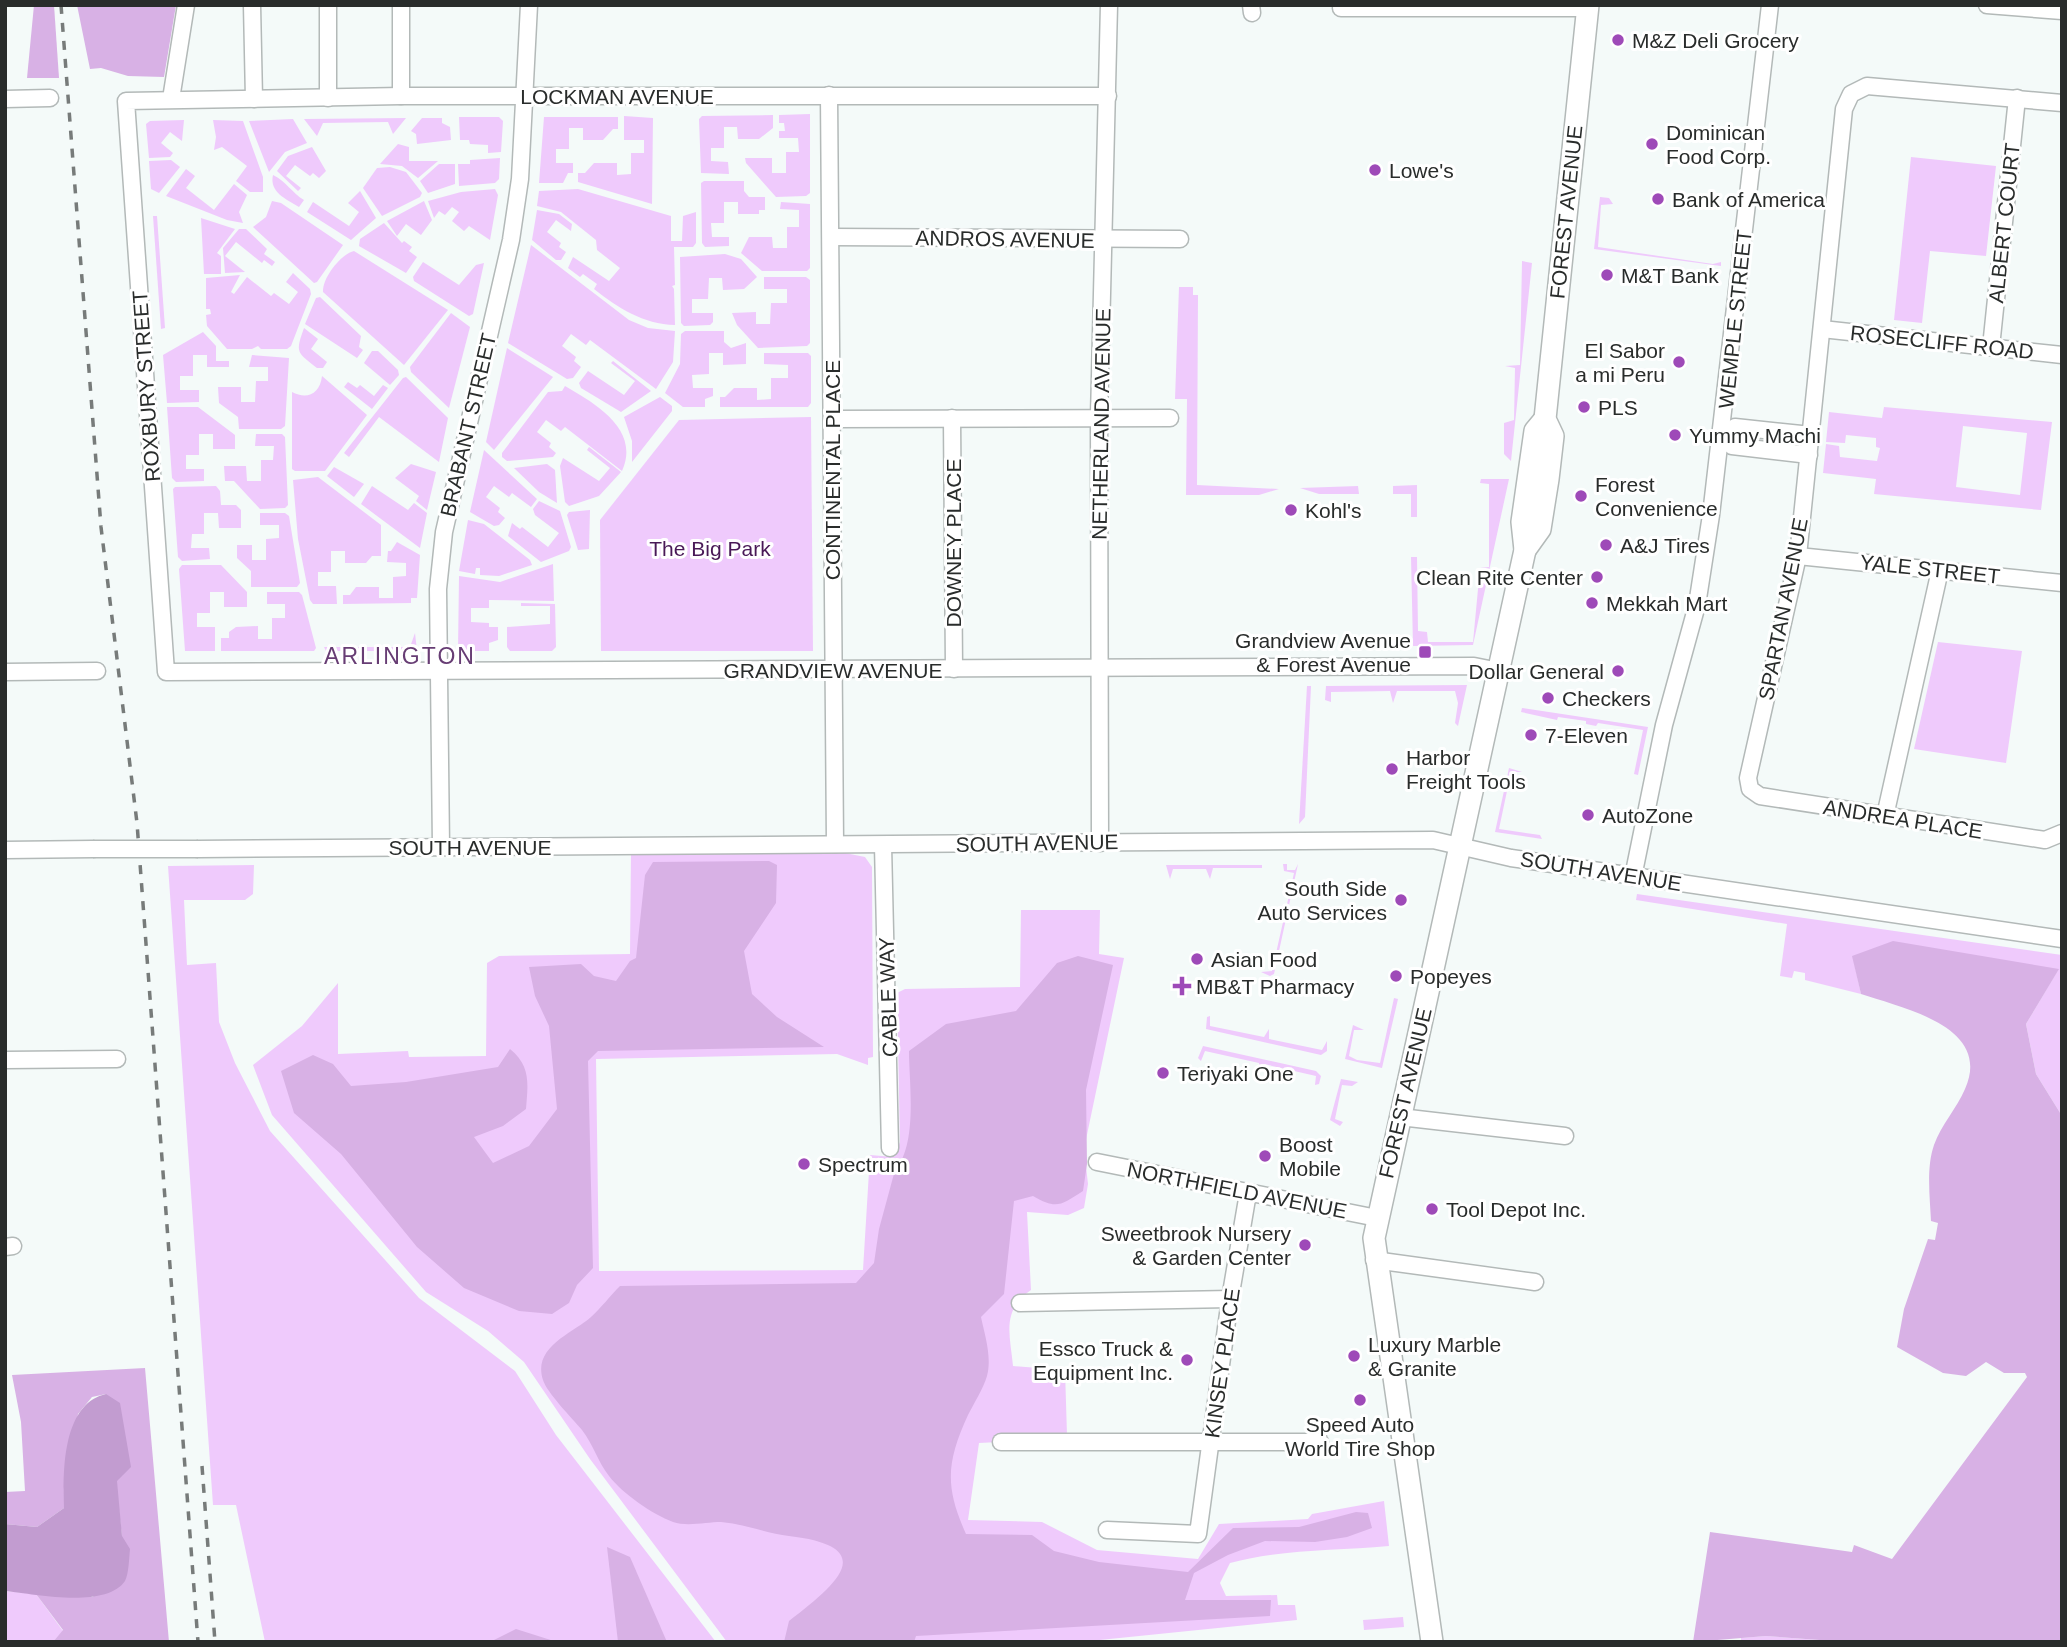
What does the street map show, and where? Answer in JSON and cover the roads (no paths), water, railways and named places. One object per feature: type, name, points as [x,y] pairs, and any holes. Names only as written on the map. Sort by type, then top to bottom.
[{"type":"main road","name":"FOREST AVENUE","points":[[1432,1642],[1374,1260],[1377,1218],[1525,550],[1522,522],[1535,431],[1545,419],[1588,6]]},
{"type":"street","points":[[171,99],[186,5]]},
{"type":"street","points":[[252,5],[254,99]]},
{"type":"street","points":[[328,5],[328,98]]},
{"type":"street","points":[[401,5],[401,96]]},
{"type":"street","name":"BRABANT STREET","points":[[441,847],[438,589],[444,532],[511,240],[520,179],[529,5]]},
{"type":"street","name":"NETHERLAND AVENUE","points":[[1100,842],[1099,417],[1110,5]]},
{"type":"street","name":"WEMPLE STREET","points":[[1633,877],[1664,726],[1696,605],[1722,436],[1770,5]]},
{"type":"street","points":[[1987,5],[2062,11]]},
{"type":"street","points":[[1342,8],[1588,6]]},
{"type":"street","name":"SPARTAN AVENUE","points":[[1750,789],[1748,778],[1798,556],[1844,109],[1852,94],[1867,86],[2017,98]]},
{"type":"street","name":"CONTINENTAL PLACE","points":[[830,95],[835,845]]},
{"type":"street","name":"LOCKMAN AVENUE","points":[[126,101],[401,96],[1108,96]]},
{"type":"street","points":[[5,99],[50,98]]},
{"type":"street","points":[[2017,98],[2062,103]]},
{"type":"street","name":"ALBERT COURT","points":[[1992,347],[2017,98]]},
{"type":"street","name":"ROXBURY STREET","points":[[126,101],[166,672]]},
{"type":"street","name":"ANDROS AVENUE","points":[[831,237],[1180,239]]},
{"type":"street","name":"ROSECLIFF ROAD","points":[[1822,328],[2062,355]]},
{"type":"street","name":"DOWNEY PLACE","points":[[952,418],[954,669]]},
{"type":"street","points":[[832,419],[1170,418]]},
{"type":"street","points":[[1809,455],[1732,446],[1722,436],[1735,427],[1811,435]]},
{"type":"street","name":"YALE STREET","points":[[1798,556],[2062,583]]},
{"type":"street","points":[[1885,816],[1940,570]]},
{"type":"street","name":"GRANDVIEW AVENUE","points":[[166,672],[1474,666],[1499,671]]},
{"type":"street","points":[[5,672],[97,671]]},
{"type":"street","name":"ANDREA PLACE","points":[[1750,789],[1759,796],[2045,840],[2060,835]]},
{"type":"street","name":"SOUTH AVENUE","points":[[5,850],[1433,840],[1633,877],[2062,939]]},
{"type":"street","name":"CABLE WAY","points":[[883,845],[890,1148]]},
{"type":"street","points":[[5,1060],[117,1059]]},
{"type":"street","points":[[1400,1117],[1565,1136]]},
{"type":"street","name":"NORTHFIELD AVENUE","points":[[1097,1161],[1377,1218]]},
{"type":"street","name":"KINSEY PLACE","points":[[1107,1530],[1198,1534],[1230,1299],[1248,1193]]},
{"type":"street","points":[[1374,1260],[1535,1282]]},
{"type":"street","points":[[1020,1304],[1230,1299]]},
{"type":"street","points":[[1001,1442],[1320,1443]]},
{"type":"railway","points":[[61,5],[101,527],[137,823],[198,1642]]},
{"type":"railway","points":[[202,1466],[215,1642]]},
{"type":"place","name":"M&Z Deli Grocery","points":[[1618,40]]},
{"type":"place","name":"Dominican Food Corp.","points":[[1652,144]]},
{"type":"place","name":"Lowe's","points":[[1375,170]]},
{"type":"place","name":"Bank of America","points":[[1658,199]]},
{"type":"place","name":"M&T Bank","points":[[1607,275]]},
{"type":"place","name":"El Sabor a mi Peru","points":[[1679,362]]},
{"type":"place","name":"PLS","points":[[1584,407]]},
{"type":"place","name":"Yummy Machi","points":[[1675,435]]},
{"type":"place","name":"Forest Convenience","points":[[1581,496]]},
{"type":"place","name":"Kohl's","points":[[1291,510]]},
{"type":"place","name":"A&J Tires","points":[[1606,545]]},
{"type":"place","name":"Clean Rite Center","points":[[1597,577]]},
{"type":"place","name":"Mekkah Mart","points":[[1592,603]]},
{"type":"place","name":"Grandview Avenue & Forest Avenue","points":[[1425,652]]},
{"type":"place","name":"Dollar General","points":[[1618,671]]},
{"type":"place","name":"Checkers","points":[[1548,698]]},
{"type":"place","name":"7-Eleven","points":[[1531,735]]},
{"type":"place","name":"Harbor Freight Tools","points":[[1392,769]]},
{"type":"place","name":"AutoZone","points":[[1588,815]]},
{"type":"place","name":"South Side Auto Services","points":[[1401,900]]},
{"type":"place","name":"Asian Food","points":[[1197,959]]},
{"type":"place","name":"Popeyes","points":[[1396,976]]},
{"type":"place","name":"MB&T Pharmacy","points":[[1182,986]]},
{"type":"place","name":"Teriyaki One","points":[[1163,1073]]},
{"type":"place","name":"Boost Mobile","points":[[1265,1156]]},
{"type":"place","name":"Spectrum","points":[[804,1164]]},
{"type":"place","name":"Tool Depot Inc.","points":[[1432,1209]]},
{"type":"place","name":"Sweetbrook Nursery & Garden Center","points":[[1305,1245]]},
{"type":"place","name":"Luxury Marble & Granite","points":[[1354,1356]]},
{"type":"place","name":"Essco Truck & Equipment Inc.","points":[[1187,1360]]},
{"type":"place","name":"Speed Auto World Tire Shop","points":[[1360,1400]]},
{"type":"district","name":"ARLINGTON","points":[[400,656]]},
{"type":"park label","name":"The Big Park","points":[[710,548]]}]
